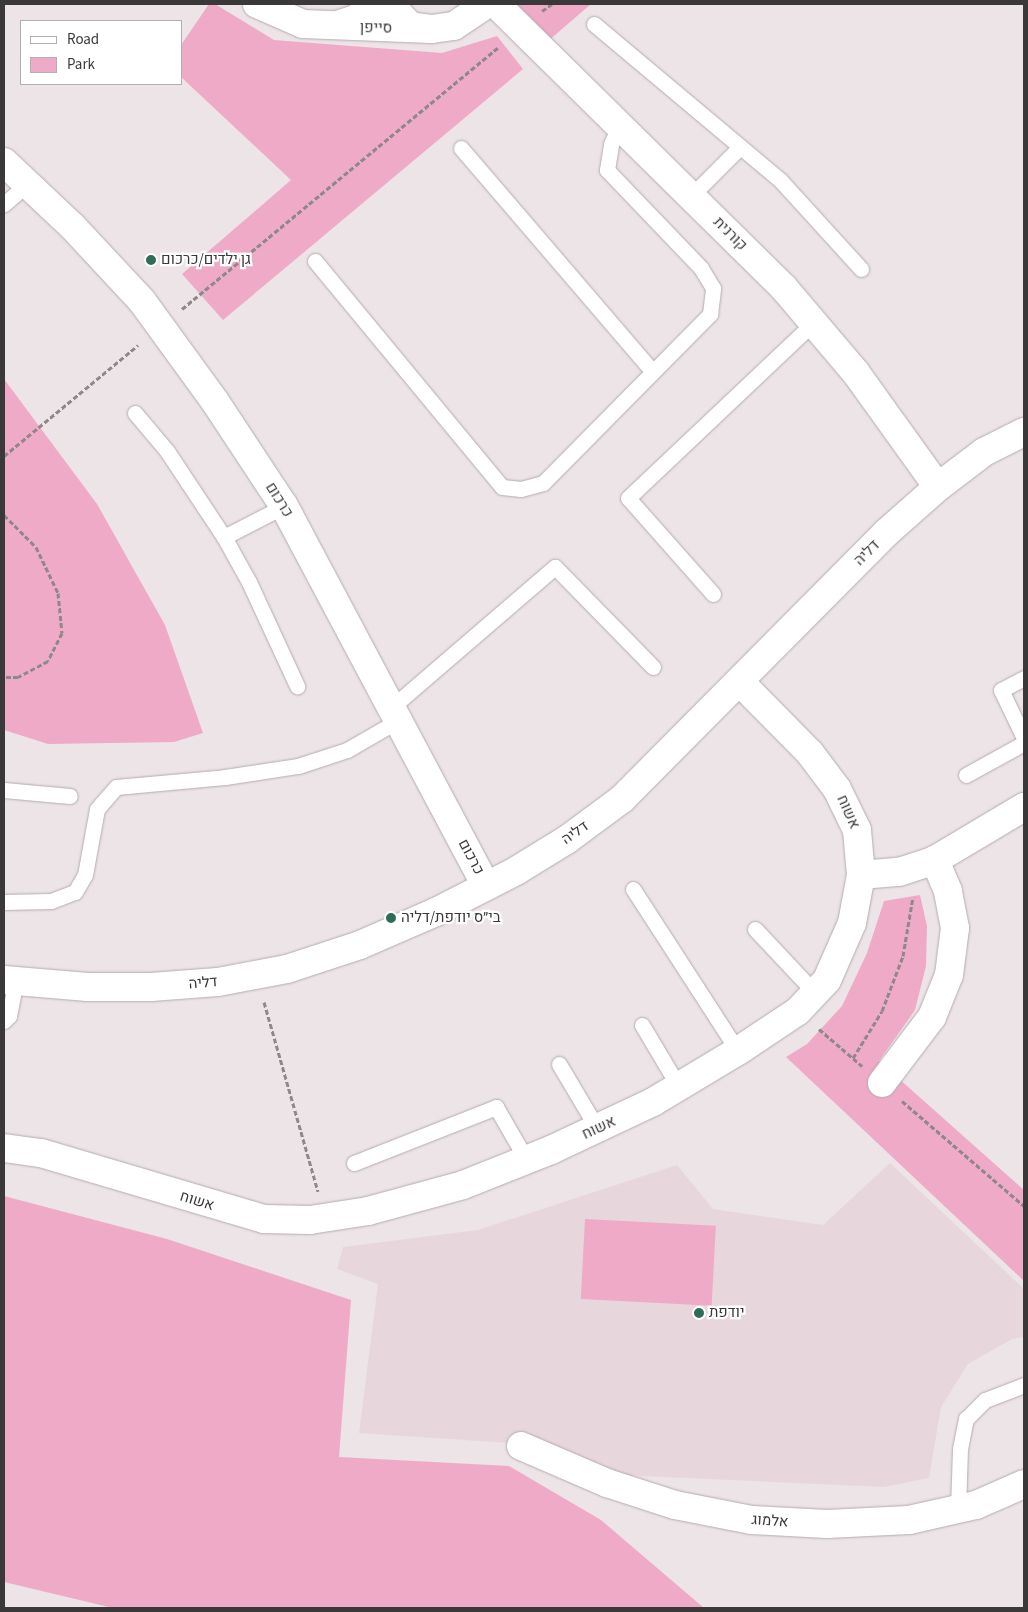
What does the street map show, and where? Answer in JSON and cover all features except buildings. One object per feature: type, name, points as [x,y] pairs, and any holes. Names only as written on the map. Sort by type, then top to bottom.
[{"type":"street","name":"סייפן","points":[[257,4],[303,24],[432,29],[454,26],[487,4]]},
{"type":"street","name":"סייפן","points":[[320,25],[339,25],[356,19],[373,4]]},
{"type":"street","name":"סייפן","points":[[394,4],[398,13],[410,26],[432,29]]},
{"type":"street","name":"קורנית","points":[[496,4],[620,124],[784,288],[856,373],[938,487]]},
{"type":"street","name":"כרכום","points":[[4,162],[73,227],[142,301],[216,403],[284,506],[486,886]]},
{"type":"street","name":"דליה","points":[[10,980],[88,987],[152,987],[218,982],[288,969],[360,945],[486,886],[568,839],[622,799],[886,534],[938,487],[984,452],[1024,432]]},
{"type":"street","name":"אשוח","points":[[4,1148],[41,1153],[264,1219],[326,1218],[368,1210],[463,1185],[526,1160],[597,1128],[679,1087],[738,1051],[807,1002],[827,980],[852,923],[861,875],[857,830],[837,789],[810,753],[740,682]]},
{"type":"street","points":[[861,875],[899,872],[925,863],[1024,807]]},
{"type":"street","points":[[882,1083],[932,1017],[949,975],[954,928],[948,891],[925,863]]},
{"type":"street","name":"אלמוג","points":[[521,1446],[607,1483],[658,1500],[752,1520],[827,1524],[908,1520],[976,1505],[1024,1484]]},
{"type":"lane","points":[[594,24],[781,181],[861,269]]},
{"type":"lane","points":[[315,260],[502,488],[521,489],[543,483],[710,314],[713,288],[701,268],[607,170],[611,144],[620,124]]},
{"type":"lane","points":[[692,195],[740,147]]},
{"type":"lane","points":[[461,148],[652,371]]},
{"type":"lane","points":[[4,204],[27,184]]},
{"type":"lane","points":[[713,594],[628,498],[814,322]]},
{"type":"lane","points":[[135,413],[167,451],[224,537],[249,582],[296,686]]},
{"type":"lane","points":[[224,537],[284,506]]},
{"type":"lane","points":[[4,902],[51,901],[75,892],[85,875],[97,809],[116,787],[225,777],[298,766],[347,750],[396,714],[555,567],[653,667]]},
{"type":"lane","points":[[1024,678],[1001,690],[1024,738]]},
{"type":"lane","points":[[966,775],[1024,743]]},
{"type":"lane","points":[[4,790],[70,796]]},
{"type":"lane","points":[[633,889],[738,1051]]},
{"type":"lane","points":[[755,929],[807,1002]]},
{"type":"lane","points":[[4,1021],[9,1016],[10,980]]},
{"type":"lane","points":[[642,1025],[679,1087]]},
{"type":"lane","points":[[559,1064],[597,1128]]},
{"type":"lane","points":[[354,1163],[496,1107],[526,1160]]},
{"type":"lane","points":[[958,1509],[960,1449],[966,1419],[985,1400],[1024,1385]]},
{"type":"path","points":[[4,456],[552,4]]},
{"type":"path","points":[[4,515],[36,547],[51,577],[58,592],[62,633],[48,660],[18,677],[4,677]]},
{"type":"path","points":[[853,1058],[882,1011],[903,956],[925,863]]},
{"type":"path","points":[[256,975],[326,1218]]},
{"type":"path","points":[[807,1002],[853,1058],[1024,1206]]},
{"type":"shaded area","name":"יודפת","points":[[890,1163],[1024,1289],[1024,1337],[1012,1339],[968,1364],[941,1407],[929,1478],[884,1487],[620,1475],[539,1445],[359,1433],[378,1284],[337,1269],[343,1247],[478,1230],[677,1165],[713,1209],[823,1225]]},
{"type":"green space","points":[[209,4],[215,4],[274,40],[442,53],[497,36],[523,69],[223,320],[182,274],[291,180],[182,78],[182,44]]},
{"type":"green space","points":[[516,4],[591,4],[547,42],[513,6]]},
{"type":"green space","points":[[4,379],[97,504],[165,625],[203,733],[174,742],[48,744],[4,730]]},
{"type":"green space","points":[[920,895],[927,926],[926,966],[915,1010],[879,1061],[1024,1190],[1024,1281],[786,1057],[807,1044],[842,1006],[867,953],[884,901]]},
{"type":"green space","points":[[4,1196],[167,1239],[351,1300],[339,1457],[509,1466],[601,1520],[704,1608],[113,1608],[4,1582]]},
{"type":"green space","points":[[585,1219],[716,1226],[712,1306],[581,1299]]},
{"type":"place","name":"גן ילדים/כרכום","points":[[151,260]]},
{"type":"place","name":"בי״ס יודפת/דליה","points":[[391,918]]},
{"type":"place","name":"יודפת","points":[[699,1313]]}]
